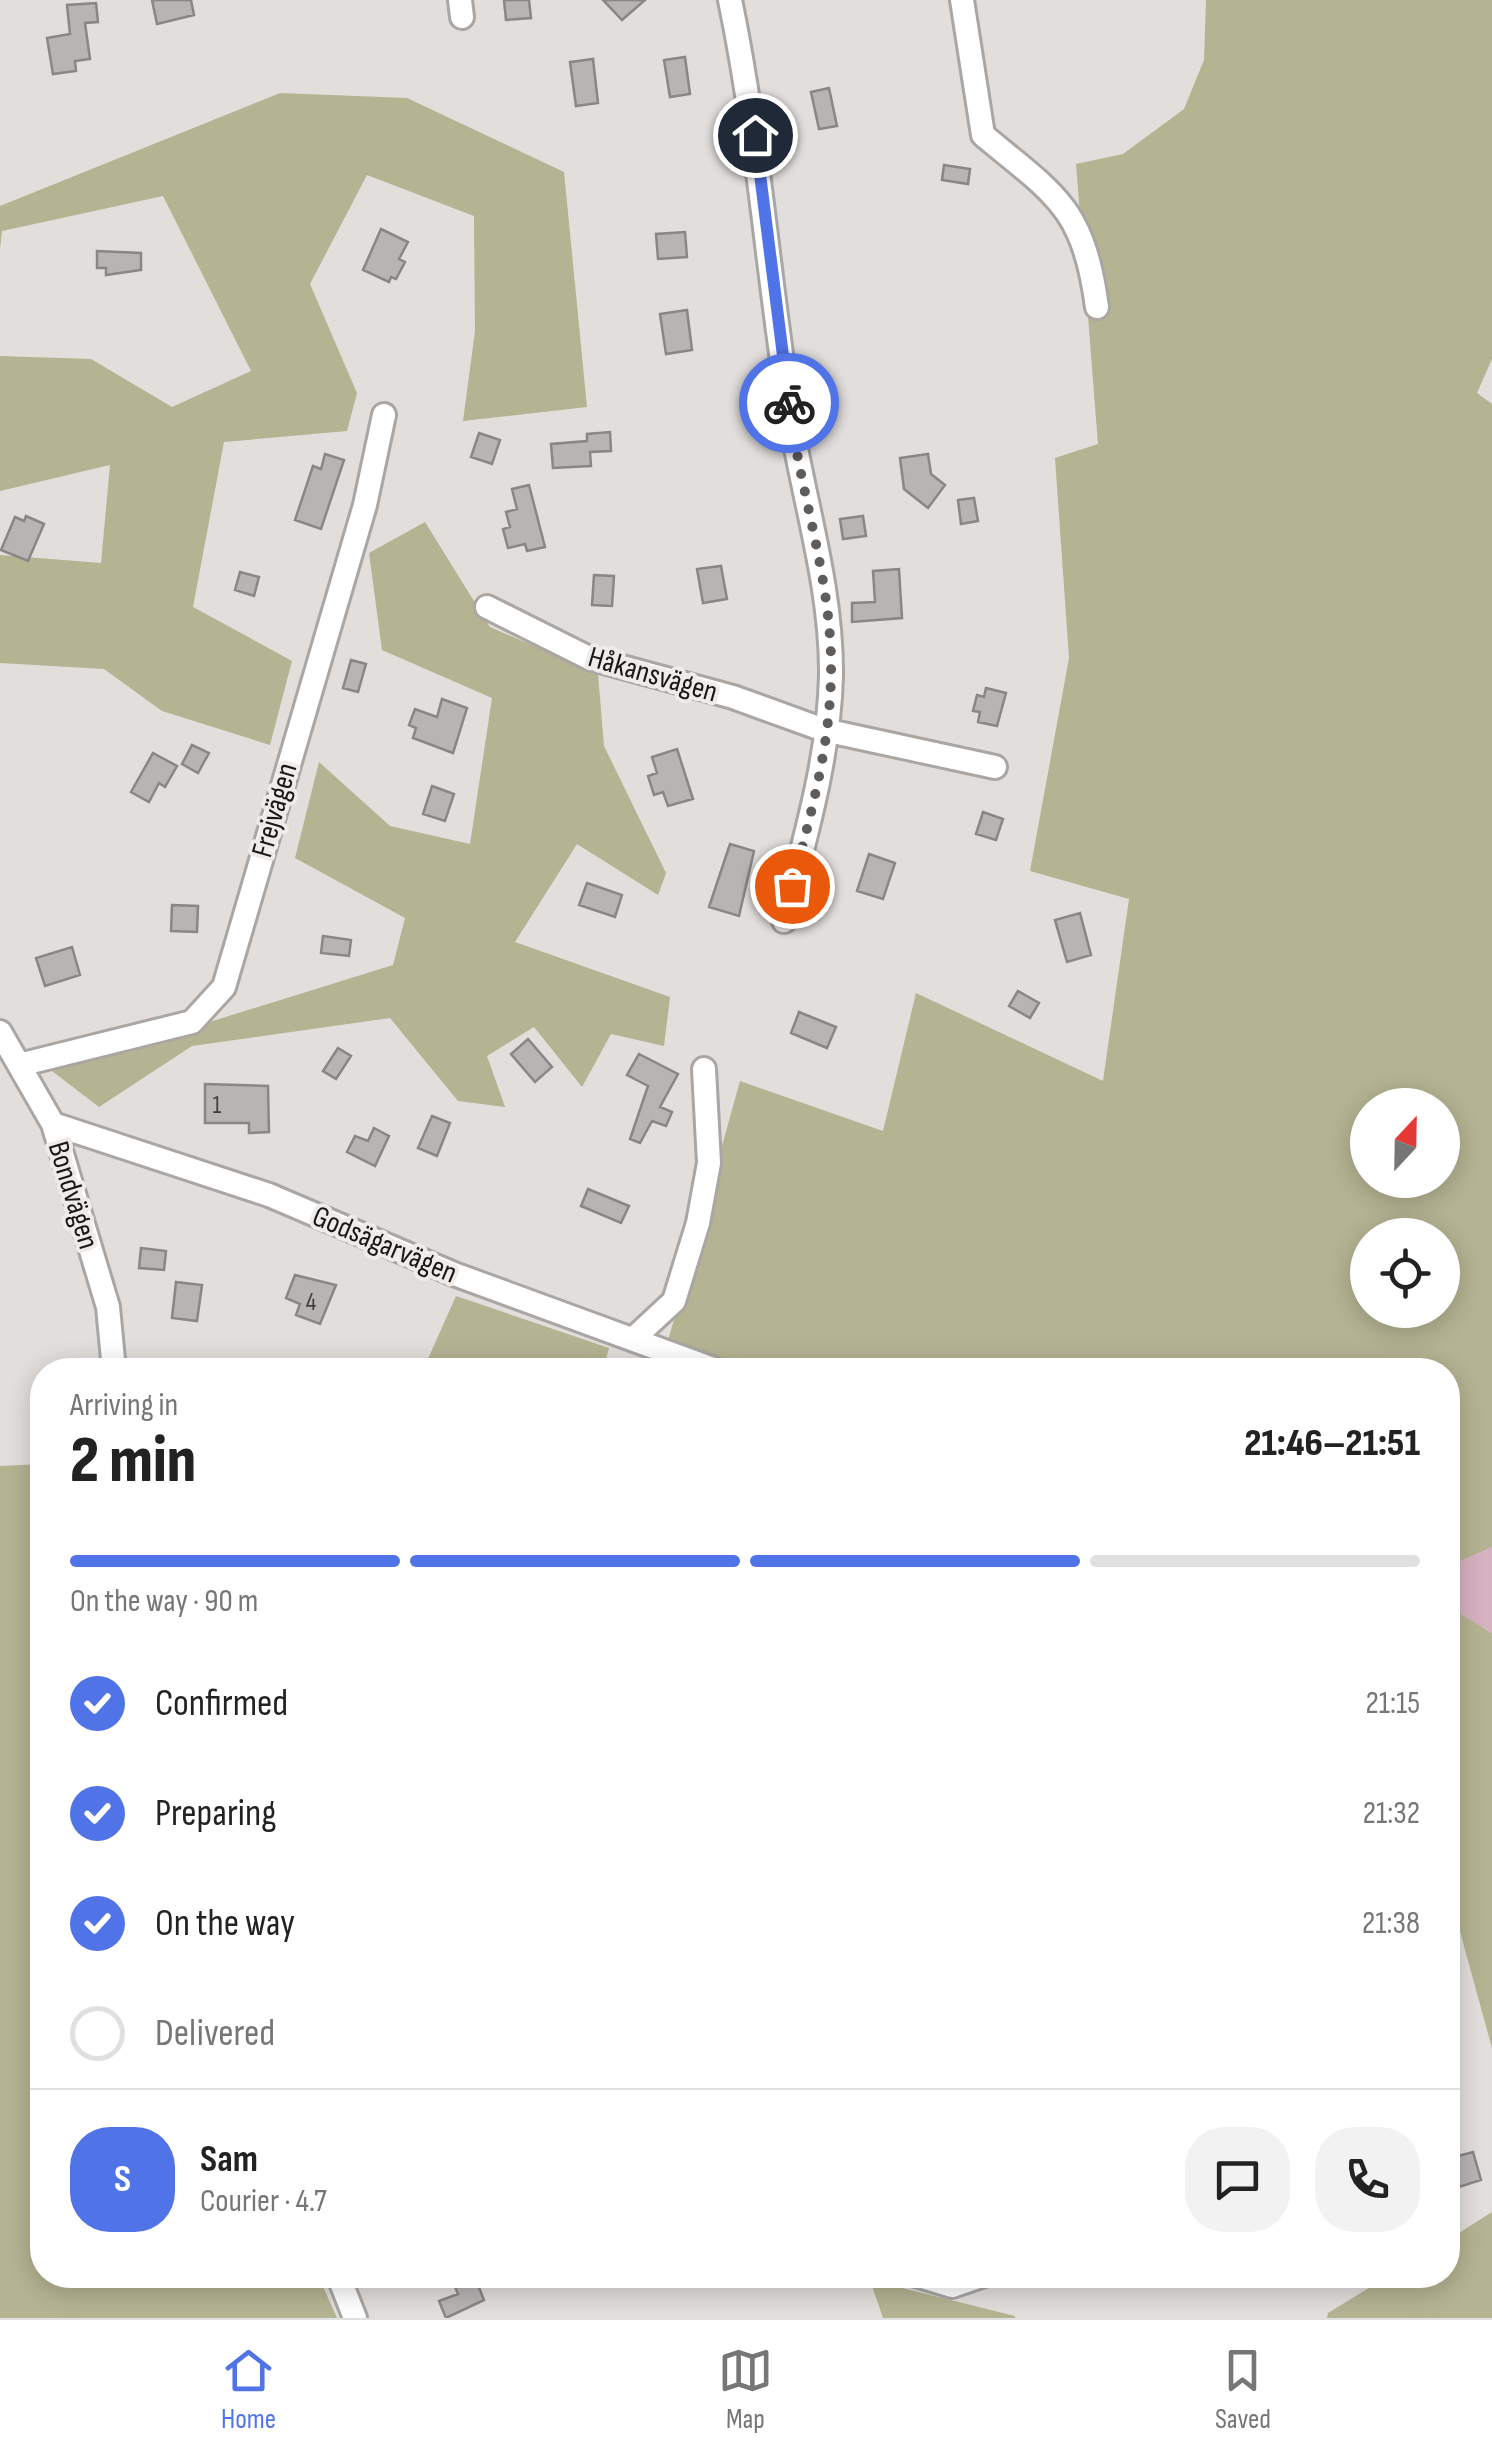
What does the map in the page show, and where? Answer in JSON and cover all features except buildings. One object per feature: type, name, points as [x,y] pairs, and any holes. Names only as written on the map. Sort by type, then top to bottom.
[{"type":"street","points":[[730,0],[751,100],[791,420],[826,598],[831,676],[819,780],[784,922]]},
{"type":"street","points":[[962,0],[982,135],[1064,203],[1090,257],[1097,306]]},
{"type":"street","name":"Frejvägen","points":[[19,1066],[192,1022],[224,987],[365,505],[384,416]]},
{"type":"street","name":"Håkansvägen","points":[[486,607],[590,658],[733,696],[824,730],[994,767]]},
{"type":"street","name":"Bondvägen","points":[[0,1032],[53,1124],[108,1308],[113,1358]]},
{"type":"street","points":[[633,1339],[674,1301],[698,1224],[709,1163],[704,1069]]},
{"type":"street","name":"Godsägarvägen","points":[[53,1124],[268,1195],[454,1274],[684,1358]]},
{"type":"street","points":[[343,2288],[355,2318]]},
{"type":"green space","points":[[1206,0],[1492,0],[1492,359],[1477,393],[1492,404],[1492,1547],[1460,1562],[1460,1358],[711,1358],[668,1341],[740,1081],[883,1131],[916,993],[1103,1081],[1129,899],[1030,871],[1069,658],[1055,458],[1098,444],[1076,164],[1123,154],[1184,109],[1204,60]]},
{"type":"green space","points":[[280,93],[407,98],[564,172],[587,407],[463,421],[475,331],[474,216],[367,175],[310,284],[357,393],[347,431],[224,442],[193,607],[292,661],[270,745],[162,711],[104,669],[0,663],[0,555],[101,563],[110,465],[0,491],[0,356],[91,359],[172,407],[251,371],[163,196],[2,231],[0,249],[0,206]]},
{"type":"green space","points":[[425,522],[490,627],[598,674],[604,746],[666,873],[658,895],[577,844],[515,942],[670,997],[664,1046],[611,1034],[582,1087],[534,1027],[487,1056],[505,1107],[458,1101],[390,1018],[192,1046],[99,1107],[52,1071],[393,965],[405,918],[295,858],[319,762],[390,826],[470,844],[492,698],[382,650],[369,553]]},
{"type":"green space","points":[[456,1296],[609,1348],[606,1358],[428,1358]]},
{"type":"green space","points":[[30,1465],[30,2288],[324,2288],[337,2318],[0,2318],[0,1466]]},
{"type":"green space","points":[[1460,1613],[1492,1633],[1492,2048],[1460,1932]]},
{"type":"green space","points":[[1492,2212],[1492,2318],[1327,2318],[1328,2313],[1369,2288],[1460,2288],[1460,2232]]},
{"type":"green space","points":[[873,2288],[902,2288],[1015,2316],[1015,2318],[883,2318]]},
{"type":"shaded area","points":[[1492,1547],[1492,1633],[1460,1613],[1460,1561]]},
{"type":"way so far","points":[[789,403],[826,598],[831,676],[819,780],[792,886]]},
{"type":"route","points":[[755,135],[789,403]]}]
